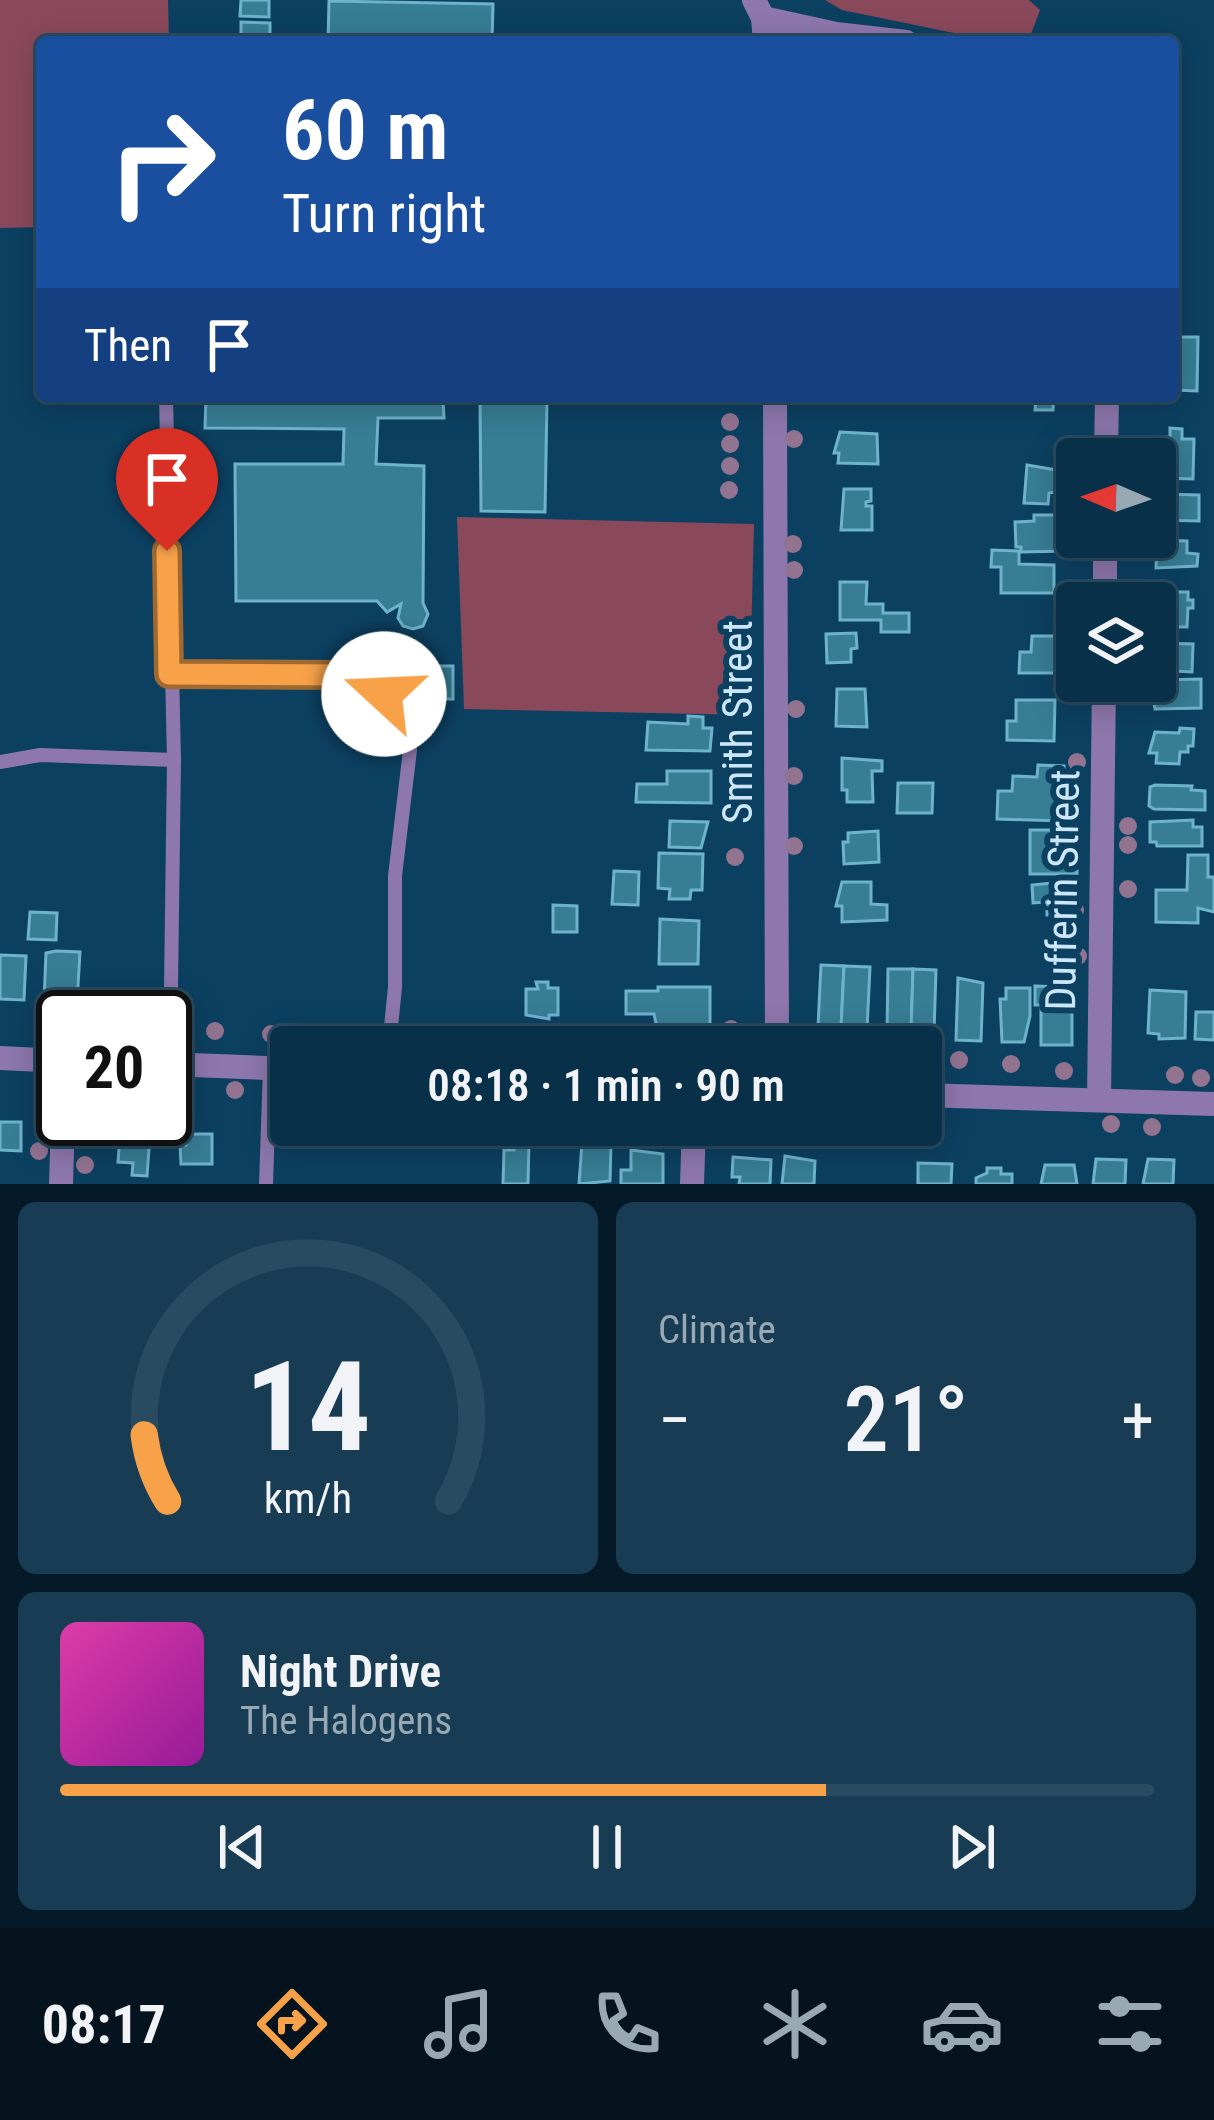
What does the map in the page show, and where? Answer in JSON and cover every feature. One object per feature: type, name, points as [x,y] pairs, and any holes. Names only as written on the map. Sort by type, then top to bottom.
[{"type":"street","points":[[761,20],[854,36]]},
{"type":"street","name":"Smith Street","points":[[775,402],[777,1026]]},
{"type":"street","points":[[1106,438],[1107,402]]},
{"type":"street","name":"Dufferin Street","points":[[1099,1100],[1104,702]]},
{"type":"street","points":[[0,1058],[36,1060]]},
{"type":"street","points":[[192,1065],[270,1069]]},
{"type":"street","points":[[942,1096],[1214,1104]]},
{"type":"street","points":[[61,1184],[62,1146]]},
{"type":"street","points":[[692,1184],[693,1146]]},
{"type":"lane","points":[[166,402],[174,760],[169,990]]},
{"type":"lane","points":[[169,674],[347,675],[373,686],[394,705],[410,750],[395,876],[391,1026]]},
{"type":"lane","points":[[0,762],[40,755],[174,760]]},
{"type":"lane","points":[[266,1184],[271,1146]]},
{"type":"shaded area","points":[[0,0],[168,0],[169,36],[36,36],[36,227],[0,228]]},
{"type":"shaded area","points":[[825,0],[1029,0],[1040,10],[1030,36],[963,36],[842,10]]},
{"type":"shaded area","points":[[457,517],[754,524],[749,715],[464,709]]},
{"type":"building","points":[[241,0],[269,0],[269,17],[240,16]]},
{"type":"building","points":[[329,1],[493,4],[492,36],[328,36]]},
{"type":"building","points":[[241,22],[270,23],[270,36],[241,36]]},
{"type":"building","points":[[1179,337],[1198,337],[1197,391],[1179,390]]},
{"type":"building","points":[[206,402],[443,402],[444,418],[378,418],[376,464],[424,466],[423,603],[428,614],[423,626],[403,626],[398,618],[401,604],[387,612],[377,601],[236,601],[235,464],[343,464],[344,429],[205,428]]},
{"type":"building","points":[[480,402],[547,402],[545,512],[481,511]]},
{"type":"building","points":[[1036,402],[1054,402],[1053,410],[1035,410]]},
{"type":"building","points":[[1170,428],[1182,429],[1182,439],[1194,439],[1193,479],[1176,478],[1176,438],[1160,438],[1170,437]]},
{"type":"building","points":[[840,432],[877,434],[878,464],[838,463],[839,453],[834,453]]},
{"type":"building","points":[[1027,465],[1056,470],[1056,492],[1049,493],[1048,504],[1024,503]]},
{"type":"building","points":[[844,489],[871,489],[866,506],[872,506],[872,530],[841,530]]},
{"type":"building","points":[[1176,494],[1199,495],[1199,521],[1176,520]]},
{"type":"building","points":[[1034,515],[1056,515],[1056,551],[1021,552],[1016,547],[1015,522],[1034,521]]},
{"type":"building","points":[[1176,541],[1187,541],[1187,553],[1198,554],[1197,566],[1156,568],[1156,558],[1176,558]]},
{"type":"building","points":[[992,550],[1019,551],[1019,564],[1054,565],[1054,593],[1001,593],[1001,567],[991,567]]},
{"type":"building","points":[[840,582],[867,582],[866,604],[883,604],[883,613],[909,613],[909,632],[881,632],[881,620],[840,620]]},
{"type":"building","points":[[1176,592],[1188,592],[1188,600],[1193,600],[1187,627],[1176,627]]},
{"type":"building","points":[[856,633],[851,662],[827,663],[826,634]]},
{"type":"building","points":[[1032,636],[1056,636],[1056,673],[1019,673],[1020,652],[1031,652]]},
{"type":"building","points":[[1176,644],[1193,644],[1192,672],[1176,671]]},
{"type":"building","points":[[403,666],[453,666],[453,699],[409,699]]},
{"type":"building","points":[[1201,679],[1201,708],[1155,709],[1154,702],[1176,702],[1176,680]]},
{"type":"building","points":[[837,689],[865,689],[867,727],[836,726]]},
{"type":"building","points":[[1016,700],[1055,700],[1054,741],[1007,740],[1007,721],[1016,721]]},
{"type":"building","points":[[688,716],[703,717],[703,728],[712,728],[710,751],[646,750],[648,722],[688,724]]},
{"type":"building","points":[[1180,728],[1194,729],[1193,746],[1180,752],[1179,764],[1156,763],[1157,753],[1149,753],[1155,732],[1179,733]]},
{"type":"building","points":[[842,758],[882,761],[882,771],[872,771],[873,802],[847,802],[847,790],[842,790]]},
{"type":"building","points":[[1038,765],[1064,766],[1064,778],[1057,777],[1056,791],[1064,792],[1059,821],[997,819],[998,791],[1012,791],[1013,776],[1037,777]]},
{"type":"building","points":[[667,771],[711,771],[711,803],[636,802],[637,784],[667,784]]},
{"type":"building","points":[[898,783],[933,783],[932,813],[897,813]]},
{"type":"building","points":[[1150,787],[1205,791],[1205,810],[1154,809],[1149,806]]},
{"type":"building","points":[[1193,820],[1193,827],[1202,827],[1202,846],[1150,842],[1150,822]]},
{"type":"building","points":[[670,821],[708,822],[701,848],[669,847]]},
{"type":"building","points":[[1030,830],[1060,830],[1061,846],[1077,846],[1077,874],[1030,874]]},
{"type":"building","points":[[878,831],[879,862],[844,864],[843,842],[848,842],[848,833]]},
{"type":"building","points":[[659,853],[703,854],[702,890],[691,890],[690,899],[669,899],[670,889],[658,888]]},
{"type":"building","points":[[1188,855],[1208,855],[1208,877],[1214,877],[1214,912],[1198,908],[1198,923],[1156,922],[1156,890],[1187,890]]},
{"type":"building","points":[[614,871],[639,872],[638,905],[612,904]]},
{"type":"building","points":[[1071,881],[1077,904],[1071,904],[1072,914],[1047,915],[1047,902],[1033,903],[1032,885]]},
{"type":"building","points":[[842,882],[871,882],[871,904],[887,905],[887,920],[842,922],[842,906],[836,906]]},
{"type":"building","points":[[553,905],[577,906],[577,932],[553,932]]},
{"type":"building","points":[[30,912],[57,913],[56,940],[28,939]]},
{"type":"building","points":[[660,919],[699,921],[698,964],[659,964]]},
{"type":"building","points":[[80,952],[78,990],[44,990],[46,953]]},
{"type":"building","points":[[0,955],[26,956],[24,1000],[0,999]]},
{"type":"building","points":[[821,965],[844,966],[841,1026],[818,1026]]},
{"type":"building","points":[[844,966],[870,967],[867,1026],[841,1026]]},
{"type":"building","points":[[888,969],[913,969],[911,1026],[887,1026]]},
{"type":"building","points":[[913,969],[936,970],[934,1026],[911,1026]]},
{"type":"building","points":[[958,978],[983,983],[981,1041],[956,1040]]},
{"type":"building","points":[[536,982],[558,988],[558,1015],[549,1015],[549,1019],[526,1015],[526,989],[538,989]]},
{"type":"building","points":[[1035,986],[1061,987],[1061,1001],[1072,1001],[1072,1045],[1041,1045],[1041,1005],[1035,1005]]},
{"type":"building","points":[[658,987],[710,987],[710,1026],[657,1026],[654,1014],[626,1014],[626,991],[658,991]]},
{"type":"building","points":[[1006,988],[1030,988],[1024,1042],[1002,1042],[1000,999],[1006,999]]},
{"type":"building","points":[[1150,990],[1186,992],[1185,1038],[1159,1039],[1159,1034],[1148,1033]]},
{"type":"building","points":[[1196,1012],[1214,1012],[1214,1040],[1195,1039]]},
{"type":"building","points":[[0,1122],[21,1122],[21,1151],[0,1150]]},
{"type":"building","points":[[192,1134],[212,1134],[212,1164],[181,1164],[180,1146],[192,1146]]},
{"type":"building","points":[[119,1146],[149,1146],[147,1176],[132,1175],[133,1163],[118,1162]]},
{"type":"building","points":[[514,1146],[529,1146],[528,1184],[503,1184],[504,1150],[514,1150]]},
{"type":"building","points":[[582,1146],[611,1146],[610,1181],[579,1184]]},
{"type":"building","points":[[631,1150],[663,1154],[663,1184],[621,1184],[621,1170],[631,1170]]},
{"type":"building","points":[[785,1156],[815,1161],[814,1184],[782,1184]]},
{"type":"building","points":[[733,1157],[771,1160],[770,1184],[739,1184],[740,1177],[732,1177]]},
{"type":"building","points":[[1096,1159],[1126,1160],[1125,1184],[1093,1184]]},
{"type":"building","points":[[1148,1159],[1174,1160],[1173,1184],[1143,1184]]},
{"type":"building","points":[[918,1163],[952,1164],[951,1184],[918,1184]]},
{"type":"building","points":[[1045,1165],[1074,1165],[1077,1184],[1041,1184]]},
{"type":"building","points":[[987,1168],[1012,1174],[1012,1184],[976,1184]]},
{"type":"route","points":[[167,551],[169,674],[347,675],[384,694]]}]
